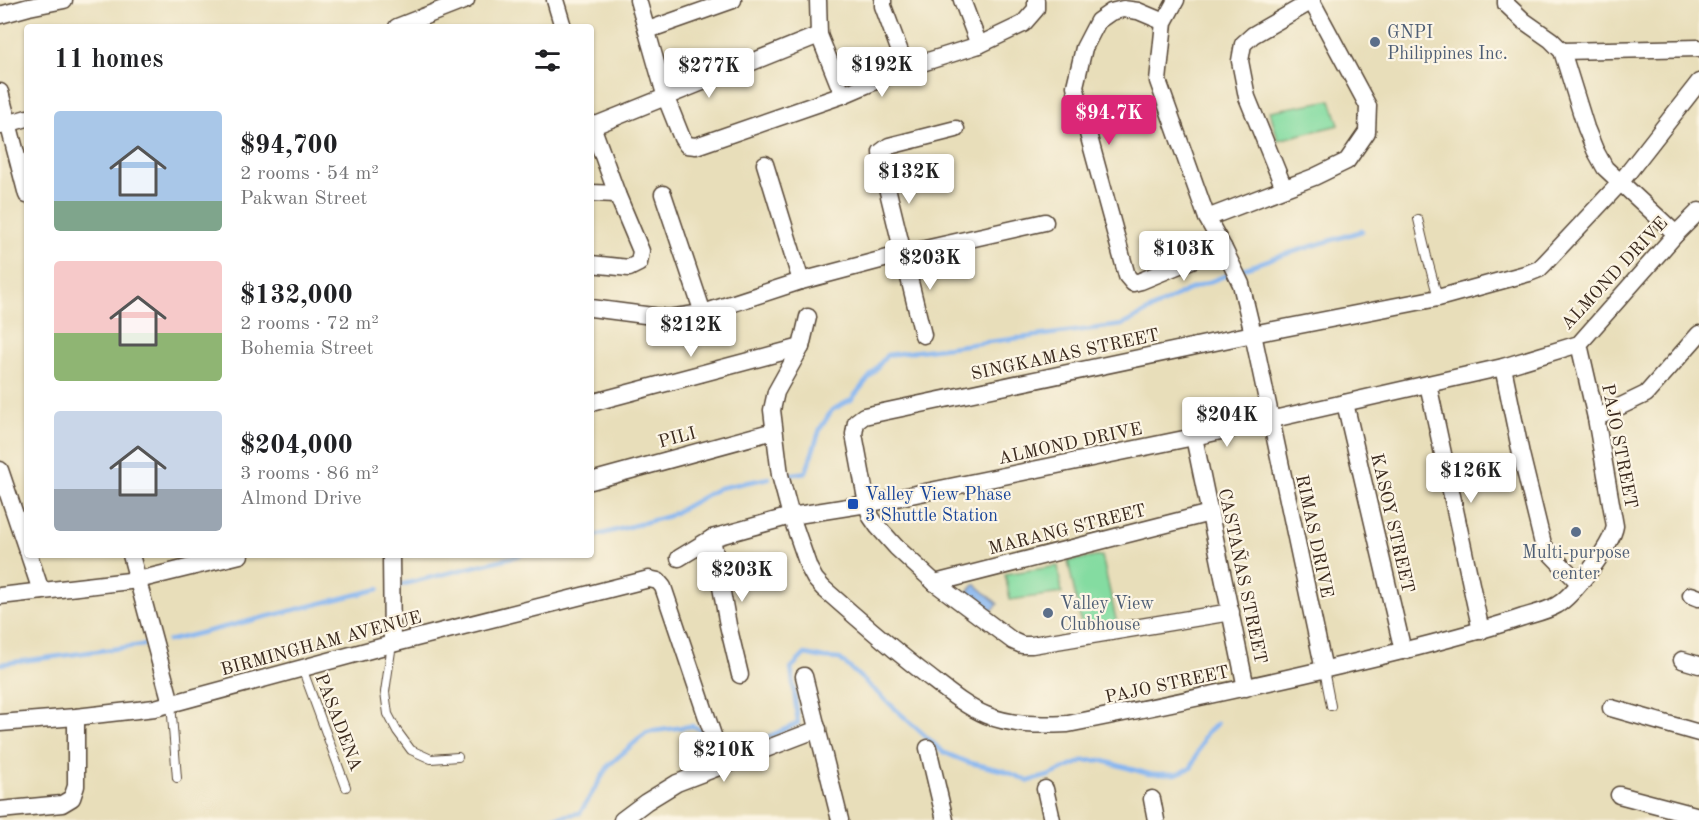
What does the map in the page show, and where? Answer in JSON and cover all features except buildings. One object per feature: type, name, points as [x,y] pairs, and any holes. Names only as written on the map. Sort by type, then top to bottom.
[{"type":"street","points":[[0,15],[64,0]]},
{"type":"street","points":[[405,24],[466,0]]},
{"type":"street","points":[[555,0],[562,24]]},
{"type":"street","points":[[638,0],[666,98],[682,138],[687,145],[696,147],[843,95],[906,68],[979,45],[1023,24],[1036,9],[1036,0]]},
{"type":"street","points":[[648,30],[733,0]]},
{"type":"street","points":[[818,0],[819,35],[843,95]]},
{"type":"street","points":[[883,0],[883,6],[906,68]]},
{"type":"street","points":[[962,0],[979,45]]},
{"type":"street","name":"RIMAS DRIVE","points":[[1176,0],[1164,22],[1158,81],[1207,218],[1241,284],[1324,670]]},
{"type":"street","points":[[1207,218],[1314,177],[1347,161],[1367,132],[1368,106],[1312,0],[1248,39],[1243,44],[1240,61],[1247,97],[1284,188]]},
{"type":"street","points":[[1506,0],[1506,4],[1513,12],[1562,51],[1594,150],[1605,168],[1676,234]]},
{"type":"street","points":[[1164,22],[1138,11],[1123,9],[1112,12],[1098,21],[1084,48],[1075,86],[1126,276],[1133,283],[1141,281],[1223,247]]},
{"type":"street","points":[[594,125],[819,35]]},
{"type":"street","points":[[1562,51],[1699,48]]},
{"type":"street","name":"SINGKAMAS STREET","points":[[1231,612],[1032,645],[1022,645],[1013,641],[935,583],[896,547],[871,518],[854,434],[856,422],[864,416],[1253,334],[1438,298],[1539,269],[1620,183],[1699,82]]},
{"type":"street","points":[[0,92],[4,124],[24,186]]},
{"type":"street","points":[[4,124],[24,119]]},
{"type":"street","points":[[922,335],[882,166],[881,152],[889,147],[956,129]]},
{"type":"street","points":[[594,134],[641,251],[639,262],[629,268],[594,264]]},
{"type":"street","points":[[765,165],[801,281]]},
{"type":"street","points":[[594,194],[617,194]]},
{"type":"street","points":[[663,195],[703,313]]},
{"type":"street","name":"ALMOND DRIVE","points":[[679,558],[712,538],[791,516],[867,504],[1194,437],[1503,367],[1579,344],[1699,211]]},
{"type":"street","points":[[594,308],[668,318],[703,313],[801,281],[903,254],[1045,222]]},
{"type":"street","name":"PAJO STREET","points":[[808,317],[801,347],[776,392],[772,410],[780,475],[791,516],[815,579],[893,650],[960,701],[987,716],[1040,725],[1068,724],[1246,688],[1481,631],[1556,606],[1570,596],[1596,562],[1616,526],[1596,418],[1579,344]]},
{"type":"street","points":[[1596,418],[1646,394],[1699,334]]},
{"type":"street","points":[[594,402],[801,347]]},
{"type":"street","points":[[1503,367],[1543,544],[1579,583]]},
{"type":"street","points":[[1428,384],[1481,631]]},
{"type":"street","name":"KASOY STREET","points":[[1345,403],[1403,651]]},
{"type":"street","name":"PILI","points":[[594,480],[774,431]]},
{"type":"street","name":"CASTAÑAS STREET","points":[[1194,437],[1246,688]]},
{"type":"street","points":[[0,470],[24,541]]},
{"type":"street","name":"MARANG STREET","points":[[935,583],[1210,513]]},
{"type":"street","points":[[712,538],[728,626],[740,675]]},
{"type":"street","points":[[30,558],[41,591]]},
{"type":"street","points":[[132,558],[171,703]]},
{"type":"street","points":[[0,596],[138,580],[228,558]]},
{"type":"street","points":[[391,558],[392,644]]},
{"type":"street","name":"BIRMINGHAM AVENUE","points":[[0,723],[155,708],[392,644],[649,579],[658,581],[663,587],[723,765]]},
{"type":"street","points":[[1682,660],[1699,665]]},
{"type":"street","points":[[804,676],[840,820]]},
{"type":"street","points":[[1611,708],[1699,733]]},
{"type":"street","points":[[0,810],[62,804],[72,798],[76,786],[76,717]]},
{"type":"street","points":[[622,820],[677,783],[818,729]]},
{"type":"street","points":[[928,748],[945,820]]},
{"type":"street","points":[[1045,789],[1052,820]]},
{"type":"street","points":[[1619,795],[1699,816]]},
{"type":"street","points":[[1152,799],[1156,820]]},
{"type":"lane","points":[[1418,219],[1438,298]]},
{"type":"lane","points":[[392,644],[385,692],[388,714],[397,731],[411,750],[431,759],[458,757]]},
{"type":"lane","name":"PASADENA","points":[[302,668],[346,787]]},
{"type":"lane","points":[[1324,670],[1330,706]]},
{"type":"lane","points":[[171,703],[177,778]]},
{"type":"green space","points":[[1331,100],[1339,125],[1278,140],[1270,111]]},
{"type":"green space","points":[[1102,556],[1117,624],[1082,628],[1068,561]]},
{"type":"green space","points":[[1058,566],[1062,593],[1010,600],[1005,574]]},
{"type":"water","points":[[975,584],[998,604],[991,612],[967,593]]},
{"type":"waterway","points":[[1243,269],[1362,231]]},
{"type":"waterway","points":[[787,475],[806,472],[820,429],[832,410],[851,400],[887,355],[1122,325],[1186,291],[1227,275]]},
{"type":"waterway","points":[[594,536],[669,516],[719,488],[769,478]]},
{"type":"waterway","points":[[396,586],[509,558]]},
{"type":"waterway","points":[[168,641],[379,589]]},
{"type":"waterway","points":[[0,664],[143,645]]},
{"type":"waterway","points":[[721,753],[745,748],[798,723],[791,668],[805,654],[840,659],[943,752],[967,762],[1005,771],[1029,781],[1048,776],[1083,761],[1100,760],[1149,774],[1176,774],[1191,768],[1206,733],[1217,724]]},
{"type":"waterway","points":[[540,820],[580,813],[609,765],[647,732],[692,726],[703,730],[705,736]]},
{"type":"place","name":"GNPI Philippines Inc.","points":[[1375,42]]},
{"type":"place","name":"Valley View Phase 3 Shuttle Station","points":[[853,504]]},
{"type":"place","name":"Multi-purpose center","points":[[1576,532]]},
{"type":"place","name":"Valley View Clubhouse","points":[[1048,613]]}]
